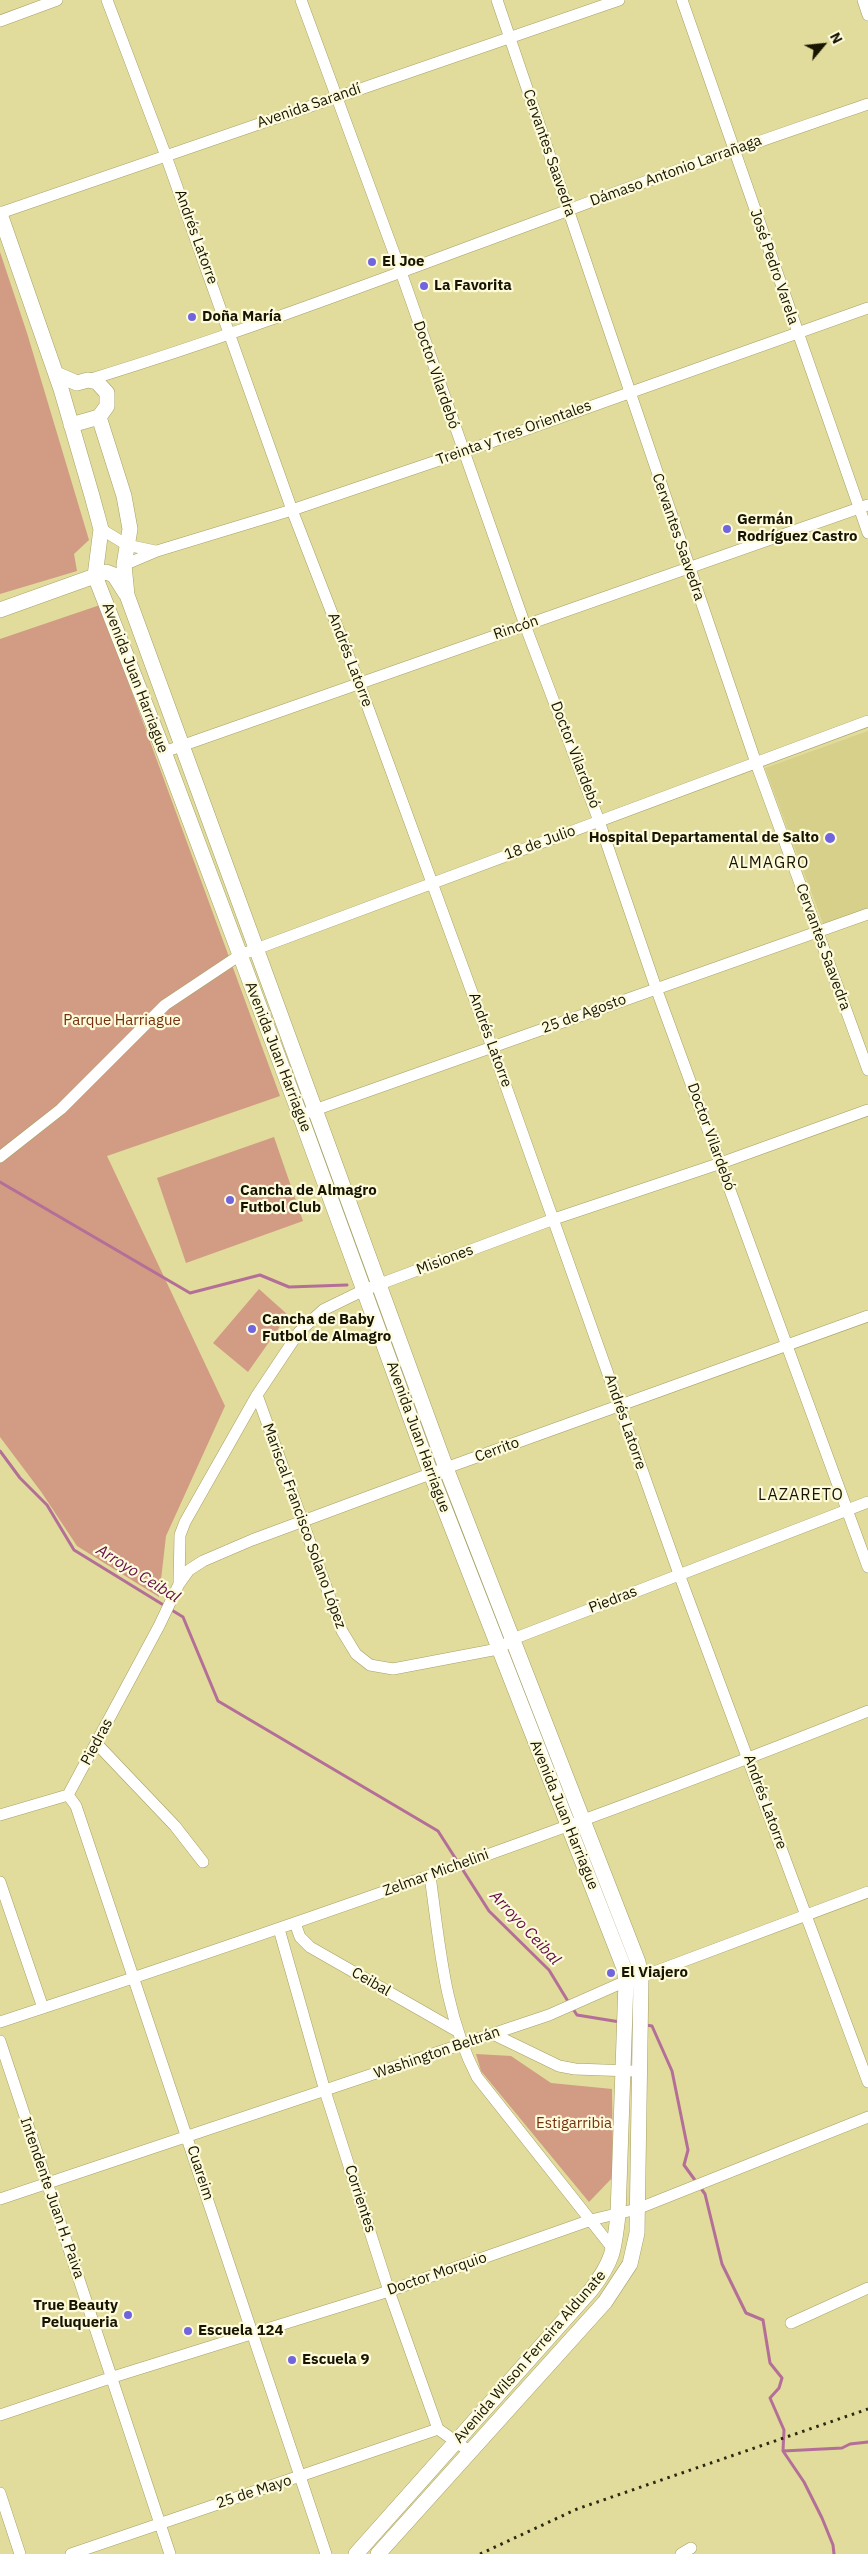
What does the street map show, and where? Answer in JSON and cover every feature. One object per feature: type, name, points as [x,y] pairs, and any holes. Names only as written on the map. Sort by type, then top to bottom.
[{"type":"street","points":[[0,20],[57,0]]},
{"type":"street","name":"Andrés Latorre","points":[[107,0],[166,156],[292,510],[359,683],[492,1046],[679,1574],[868,2082]]},
{"type":"street","name":"Doctor Vilardebó","points":[[301,0],[401,272],[525,625],[599,821],[656,988],[868,1567]]},
{"type":"street","name":"Cervantes Saavedra","points":[[497,0],[688,568],[756,763],[868,1070]]},
{"type":"street","name":"Avenida Sarandí","points":[[0,213],[619,0]]},
{"type":"street","name":"José Pedro Varela","points":[[682,0],[797,332],[864,506],[868,533]]},
{"type":"street","points":[[863,0],[868,14]]},
{"type":"street","name":"Dámaso Antonio Larrañaga","points":[[82,381],[230,333],[734,150],[868,104]]},
{"type":"street","name":"Avenida Juan Harriague","points":[[0,213],[56,374],[101,529],[98,582],[300,1115],[431,1474],[624,1968],[626,1981],[625,2034]]},
{"type":"street","name":"Treinta y Tres Orientales","points":[[124,565],[157,551],[292,510],[463,452],[868,308]]},
{"type":"street","points":[[56,374],[82,381],[97,382],[107,393],[107,406],[99,417],[71,426]]},
{"type":"street","points":[[62,394],[82,381]]},
{"type":"street","name":"Avenida Juan Harriague","points":[[99,417],[124,496],[130,529],[124,565],[127,595],[446,1468],[638,1962],[641,1977],[642,2034]]},
{"type":"street","name":"Rincón","points":[[164,752],[864,506]]},
{"type":"street","name":"Treinta y Tres Orientales","points":[[101,529],[127,545],[157,551]]},
{"type":"street","points":[[0,610],[98,582],[110,572],[127,595]]},
{"type":"street","name":"18 de Julio","points":[[0,1157],[60,1109],[165,1005],[240,955],[868,721]]},
{"type":"street","name":"25 de Agosto","points":[[300,1115],[868,914]]},
{"type":"street","name":"Misiones","points":[[180,1584],[180,1535],[257,1395],[299,1332],[323,1310],[364,1290],[554,1219],[721,1163],[868,1110]]},
{"type":"street","name":"Cerrito","points":[[159,1626],[189,1570],[203,1561],[302,1521],[868,1316]]},
{"type":"street","name":"Mariscal Francisco Solano López","points":[[257,1395],[342,1631],[356,1654]]},
{"type":"street","name":"Piedras","points":[[356,1654],[370,1665],[393,1669],[498,1649],[513,1639],[868,1502]]},
{"type":"street","name":"Piedras","points":[[68,1795],[159,1626]]},
{"type":"street","name":"Zelmar Michelini","points":[[0,2022],[134,1979],[430,1876],[569,1826],[868,1711]]},
{"type":"street","points":[[96,1743],[175,1826],[203,1862]]},
{"type":"street","points":[[0,1815],[68,1795]]},
{"type":"street","name":"Cuareim","points":[[68,1795],[76,1806],[326,2554]]},
{"type":"street","points":[[430,1876],[446,1990],[457,2031],[477,2077],[614,2250]]},
{"type":"street","points":[[0,1882],[43,2008]]},
{"type":"street","name":"Washington Beltrán","points":[[0,2199],[549,2015],[626,1981],[868,1892]]},
{"type":"street","name":"Ceibal","points":[[295,1923],[300,1937],[310,1947],[457,2031]]},
{"type":"street","name":"Corrientes","points":[[279,1929],[325,2091],[389,2291],[438,2429]]},
{"type":"street","points":[[493,2034],[559,2066],[575,2069],[641,2072]]},
{"type":"street","name":"Avenida Wilson Ferreira Aldunate","points":[[356,2554],[591,2290],[605,2271],[614,2250],[618,2215],[625,2034]]},
{"type":"street","name":"Avenida Wilson Ferreira Aldunate","points":[[378,2554],[605,2302],[620,2283],[630,2264],[634,2251],[637,2209],[642,2034]]},
{"type":"street","name":"Intendente Juan H. Paiva","points":[[0,2041],[113,2377],[170,2554]]},
{"type":"street","name":"Doctor Morquio","points":[[0,2415],[252,2332],[389,2291],[592,2220],[637,2209],[708,2179],[868,2117]]},
{"type":"street","points":[[791,2323],[868,2288]]},
{"type":"street","points":[[438,2429],[469,2451]]},
{"type":"street","name":"25 de Mayo","points":[[71,2554],[438,2429]]},
{"type":"street","points":[[0,2493],[20,2554]]},
{"type":"shaded area","name":"Hospital Departamental de Salto","points":[[868,731],[868,908],[824,926],[765,768]]},
{"type":"green space","points":[[0,252],[27,333],[89,540],[74,554],[77,571],[0,594]]},
{"type":"green space","name":"Parque Harriague","points":[[100,605],[280,1096],[107,1156],[225,1406],[166,1536],[159,1597],[77,1546],[42,1493],[0,1437],[0,639]]},
{"type":"green space","name":"Cancha de Almagro Futbol Club","points":[[274,1137],[303,1221],[186,1263],[157,1178]]},
{"type":"green space","name":"Cancha de Baby Futbol de Almagro","points":[[259,1289],[288,1315],[248,1372],[213,1343]]},
{"type":"green space","name":"Estigarribia","points":[[476,2054],[511,2056],[551,2083],[612,2089],[613,2177],[589,2202],[481,2071]]},
{"type":"waterway","points":[[0,1182],[190,1293],[260,1275],[289,1287],[347,1285]]},
{"type":"waterway","name":"Arroyo Ceibal","points":[[0,1451],[20,1478],[47,1505],[74,1550],[183,1617],[218,1701],[438,1831],[489,1911],[549,1970],[569,2003]]},
{"type":"waterway","name":"Arroyo Ceibal","points":[[573,2009],[577,2015],[620,2022]]},
{"type":"waterway","name":"Arroyo Ceibal","points":[[646,2025],[652,2026],[672,2071],[688,2150],[684,2165],[705,2194],[722,2264],[746,2313],[763,2320],[770,2363],[782,2378],[779,2388],[770,2398],[784,2430],[783,2451],[804,2482],[822,2518],[833,2545],[834,2554]]},
{"type":"waterway","points":[[783,2451],[842,2448],[850,2444],[868,2442]]},
{"type":"railway","points":[[480,2554],[577,2509],[868,2409]]},
{"type":"place","name":"El Joe","points":[[372,262]]},
{"type":"place","name":"La Favorita","points":[[424,286]]},
{"type":"place","name":"Doña María","points":[[192,317]]},
{"type":"place","name":"Germán Rodríguez Castro","points":[[727,529]]},
{"type":"place","name":"Hospital Departamental de Salto","points":[[830,838]]},
{"type":"place","name":"Cancha de Almagro Futbol Club","points":[[230,1200]]},
{"type":"place","name":"Cancha de Baby Futbol de Almagro","points":[[252,1329]]},
{"type":"place","name":"El Viajero","points":[[611,1973]]},
{"type":"place","name":"True Beauty Peluqueria","points":[[128,2315]]},
{"type":"place","name":"Escuela 124","points":[[188,2331]]},
{"type":"place","name":"Escuela 9","points":[[292,2360]]},
{"type":"district","name":"ALMAGRO","points":[[769,863]]},
{"type":"district","name":"LAZARETO","points":[[801,1495]]}]
